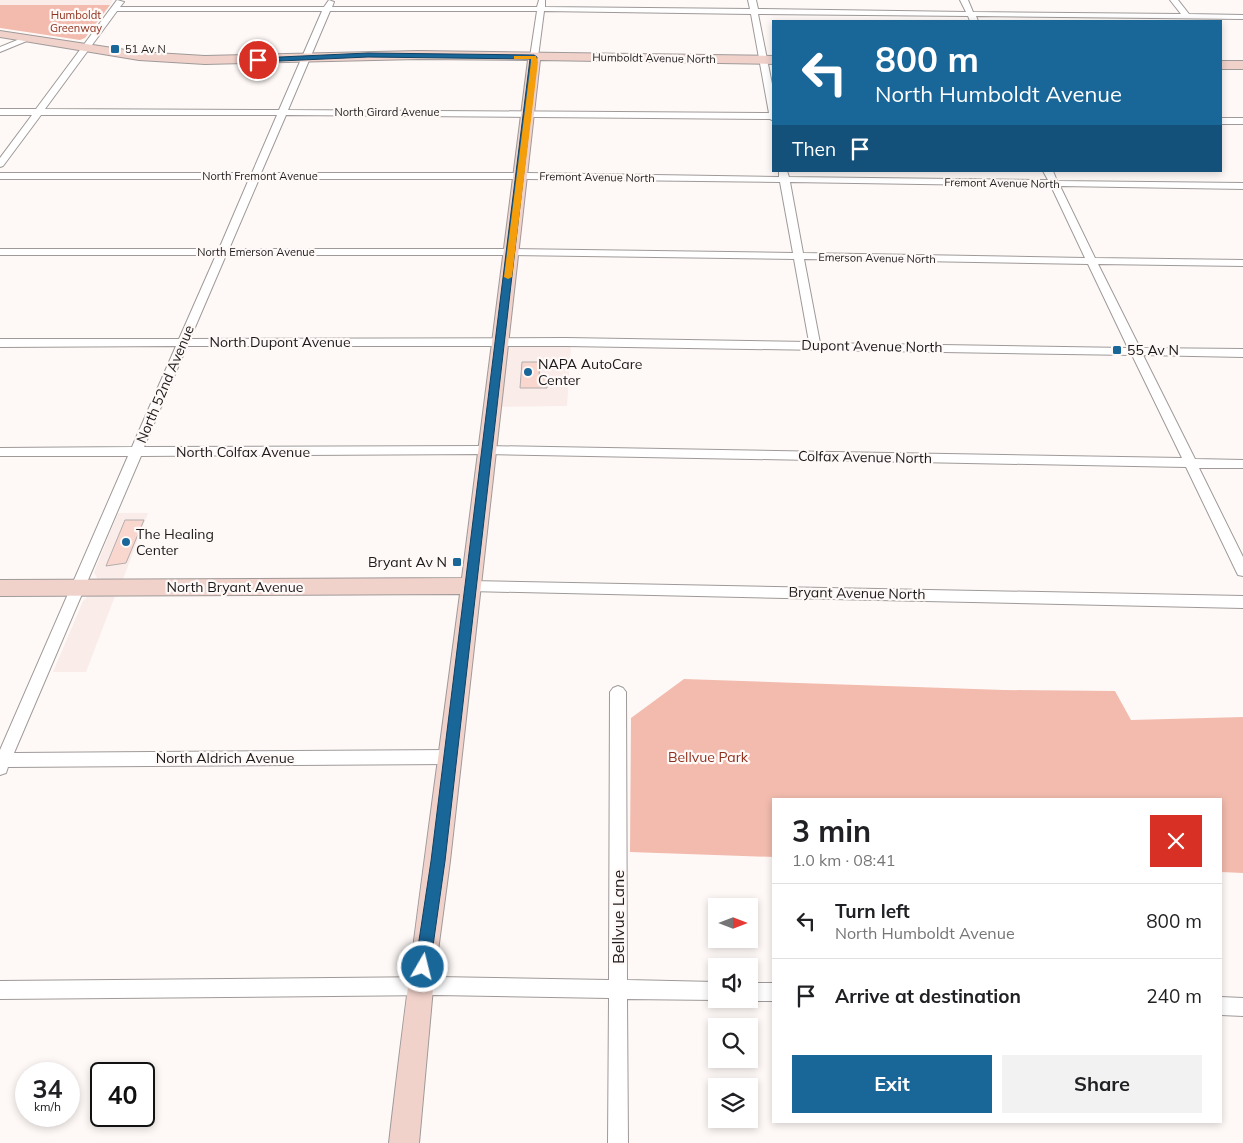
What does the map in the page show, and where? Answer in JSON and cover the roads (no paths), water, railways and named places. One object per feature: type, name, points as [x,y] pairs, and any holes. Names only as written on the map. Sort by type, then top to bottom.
[{"type":"street","points":[[0,164],[122,0]]},
{"type":"street","points":[[404,1143],[420,988],[438,861],[542,0]]},
{"type":"street","points":[[752,0],[768,59],[772,97]]},
{"type":"street","points":[[964,0],[974,20]]},
{"type":"street","points":[[1174,0],[1187,16]]},
{"type":"street","points":[[115,9],[329,4],[540,9],[1243,17]]},
{"type":"street","name":"North 52nd Avenue","points":[[1,763],[329,4]]},
{"type":"street","name":"Humboldt Avenue North","points":[[0,34],[87,48],[171,58],[240,60],[418,55],[768,59]]},
{"type":"street","points":[[0,50],[30,38]]},
{"type":"street","points":[[1222,64],[1243,65]]},
{"type":"street","name":"North Girard Avenue","points":[[0,112],[528,113],[772,116]]},
{"type":"street","points":[[1222,121],[1243,121]]},
{"type":"street","points":[[1048,172],[1243,571]]},
{"type":"street","points":[[784,175],[815,346]]},
{"type":"street","name":"Fremont Avenue North","points":[[520,176],[784,175],[1054,184],[1243,186]]},
{"type":"street","name":"North Fremont Avenue","points":[[0,176],[520,176]]},
{"type":"street","name":"North Emerson Avenue","points":[[0,252],[511,252]]},
{"type":"street","name":"Emerson Avenue North","points":[[511,252],[1243,263]]},
{"type":"street","name":"North Dupont Avenue","points":[[0,343],[500,342]]},
{"type":"street","name":"Dupont Avenue North","points":[[500,342],[1243,353]]},
{"type":"street","name":"North Colfax Avenue","points":[[0,452],[487,450]]},
{"type":"street","name":"Colfax Avenue North","points":[[487,450],[1243,464]]},
{"type":"street","name":"North Bryant Avenue","points":[[0,588],[470,586]]},
{"type":"street","name":"Bryant Avenue North","points":[[470,586],[1243,602]]},
{"type":"street","name":"Bellvue Lane","points":[[618,692],[618,1143]]},
{"type":"street","name":"North Aldrich Avenue","points":[[1,763],[450,757]]},
{"type":"street","points":[[0,990],[389,986],[420,988],[619,988],[708,991]]},
{"type":"street","points":[[758,992],[772,992]]},
{"type":"street","points":[[1222,1006],[1243,1006]]},
{"type":"place","name":"51 Av N","points":[[115,49]]},
{"type":"place","name":"55 Av N","points":[[1117,350]]},
{"type":"place","name":"NAPA AutoCare Center","points":[[528,372]]},
{"type":"place","name":"The Healing Center","points":[[126,542]]},
{"type":"place","name":"Bryant Av N","points":[[457,562]]},
{"type":"park label","name":"Humboldt Greenway","points":[[76,21]]},
{"type":"park label","name":"Bellvue Park","points":[[708,757]]}]
